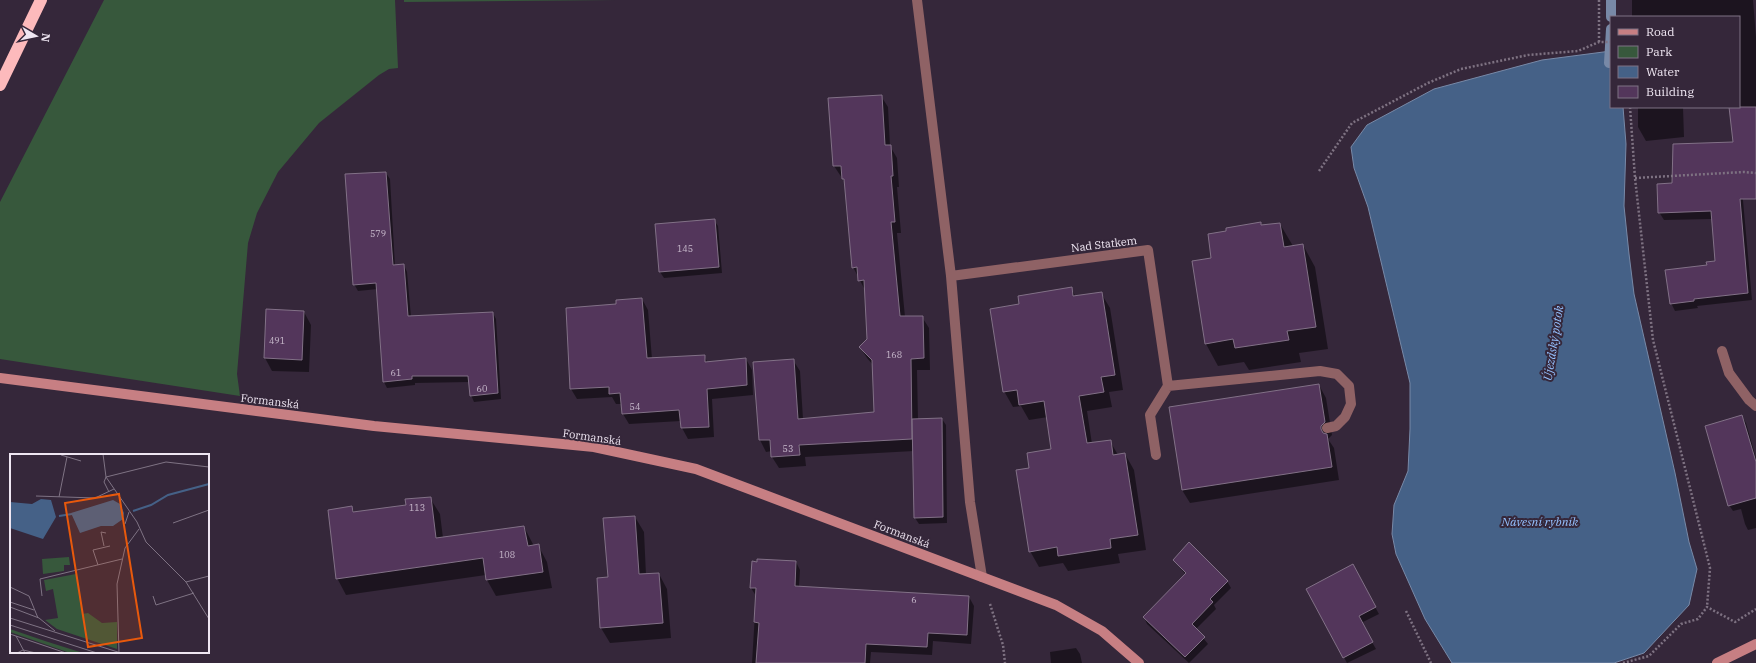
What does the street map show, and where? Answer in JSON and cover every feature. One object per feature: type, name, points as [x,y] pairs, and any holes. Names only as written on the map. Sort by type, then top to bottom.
[{"type":"highway","points":[[0,85],[41,0]]},
{"type":"street","points":[[917,0],[951,276],[970,502],[982,577]]},
{"type":"street","name":"Nad Statkem","points":[[951,276],[1148,250],[1168,386]]},
{"type":"street","points":[[1722,351],[1729,373],[1749,400],[1756,406]]},
{"type":"street","points":[[1156,455],[1150,415],[1168,386],[1320,371],[1337,374],[1349,386],[1351,404],[1345,417],[1336,426],[1327,428]]},
{"type":"street","name":"Formanská","points":[[0,378],[374,426],[594,447],[696,469],[1056,605],[1102,631],[1139,663]]},
{"type":"street","points":[[1717,663],[1756,644]]},
{"type":"path","points":[[1599,42],[1600,0]]},
{"type":"path","points":[[1319,171],[1352,123],[1428,83],[1461,69],[1528,55],[1578,51],[1599,42],[1610,42]]},
{"type":"path","points":[[1623,663],[1649,656],[1681,624],[1698,619],[1707,607],[1710,568],[1653,340],[1635,178],[1630,108]]},
{"type":"path","points":[[1635,178],[1744,172],[1756,173]]},
{"type":"path","points":[[982,577],[1002,645],[1005,663]]},
{"type":"path","points":[[1707,607],[1735,622],[1756,609]]},
{"type":"path","points":[[1406,611],[1431,663]]},
{"type":"green space","points":[[104,0],[395,0],[398,68],[389,69],[379,75],[319,123],[278,172],[257,213],[248,243],[237,374],[240,396],[0,359],[0,202]]},
{"type":"green space","points":[[404,0],[616,0],[404,2]]},
{"type":"water","name":"Návesní rybník","points":[[1610,51],[1610,108],[1623,108],[1626,144],[1624,206],[1634,294],[1675,473],[1689,542],[1697,569],[1689,605],[1644,653],[1614,663],[1452,663],[1425,619],[1396,554],[1392,534],[1394,505],[1408,471],[1410,383],[1368,207],[1354,168],[1351,147],[1367,125],[1434,89],[1542,60]]},
{"type":"building","points":[[882,95],[885,145],[891,145],[893,176],[891,176],[895,222],[891,222],[900,316],[923,316],[924,358],[911,359],[912,439],[799,445],[800,455],[771,457],[770,440],[759,440],[753,362],[794,359],[798,419],[874,412],[872,360],[859,347],[867,339],[864,280],[858,281],[857,267],[852,268],[844,179],[842,179],[841,166],[833,166],[828,98]]},
{"type":"building","points":[[1756,107],[1756,199],[1740,199],[1748,293],[1694,299],[1694,301],[1670,304],[1665,270],[1707,265],[1706,262],[1715,261],[1711,211],[1658,213],[1657,184],[1672,183],[1673,144],[1733,142],[1729,108]]},
{"type":"building","points":[[386,172],[393,265],[404,264],[408,316],[493,312],[498,393],[470,396],[468,376],[412,376],[412,379],[383,382],[376,283],[353,285],[345,174]]},
{"type":"building","points":[[715,219],[719,267],[659,272],[655,224]]},
{"type":"building","points":[[1261,222],[1261,225],[1280,223],[1284,247],[1303,244],[1316,327],[1287,331],[1289,340],[1235,348],[1233,339],[1205,344],[1192,261],[1211,258],[1208,234],[1226,231],[1226,228]]},
{"type":"building","points":[[1072,287],[1073,296],[1102,292],[1115,375],[1101,377],[1104,392],[1079,396],[1087,443],[1111,440],[1113,455],[1125,453],[1138,535],[1110,539],[1111,548],[1058,556],[1057,547],[1029,552],[1016,470],[1029,468],[1027,453],[1051,449],[1044,401],[1019,405],[1017,390],[1003,392],[990,309],[1019,304],[1018,296]]},
{"type":"building","points":[[642,298],[647,358],[705,355],[705,362],[746,358],[747,385],[707,389],[709,427],[681,428],[679,410],[622,414],[620,393],[609,394],[609,387],[570,389],[566,308],[616,304],[616,300]]},
{"type":"building","points":[[266,309],[304,311],[302,360],[264,358]]},
{"type":"building","points":[[1319,384],[1325,422],[1321,426],[1321,429],[1323,433],[1327,434],[1332,467],[1182,490],[1169,407]]},
{"type":"building","points":[[1742,415],[1756,462],[1756,498],[1728,506],[1705,426]]},
{"type":"building","points":[[942,418],[943,517],[914,518],[912,419]]},
{"type":"building","points":[[431,497],[436,538],[524,526],[528,546],[539,544],[543,572],[486,580],[483,558],[336,579],[328,510],[352,506],[353,512],[406,505],[405,499]]},
{"type":"building","points":[[635,516],[639,574],[659,573],[663,623],[600,628],[597,578],[608,577],[603,518]]},
{"type":"building","points":[[1189,542],[1228,581],[1210,599],[1213,602],[1192,624],[1205,637],[1185,657],[1143,617],[1186,573],[1173,560]]},
{"type":"building","points":[[757,559],[796,561],[795,586],[969,596],[967,635],[928,633],[927,647],[866,644],[865,663],[756,663],[759,623],[754,622],[756,588],[750,588],[752,561],[757,562]]},
{"type":"building","points":[[1353,564],[1376,607],[1359,616],[1373,642],[1343,658],[1306,589]]},
{"type":"waterway","name":"Újezdský potok","points":[[1611,0],[1611,16]]},
{"type":"waterway","name":"Újezdský potok","points":[[1609,63],[1610,46]]}]
